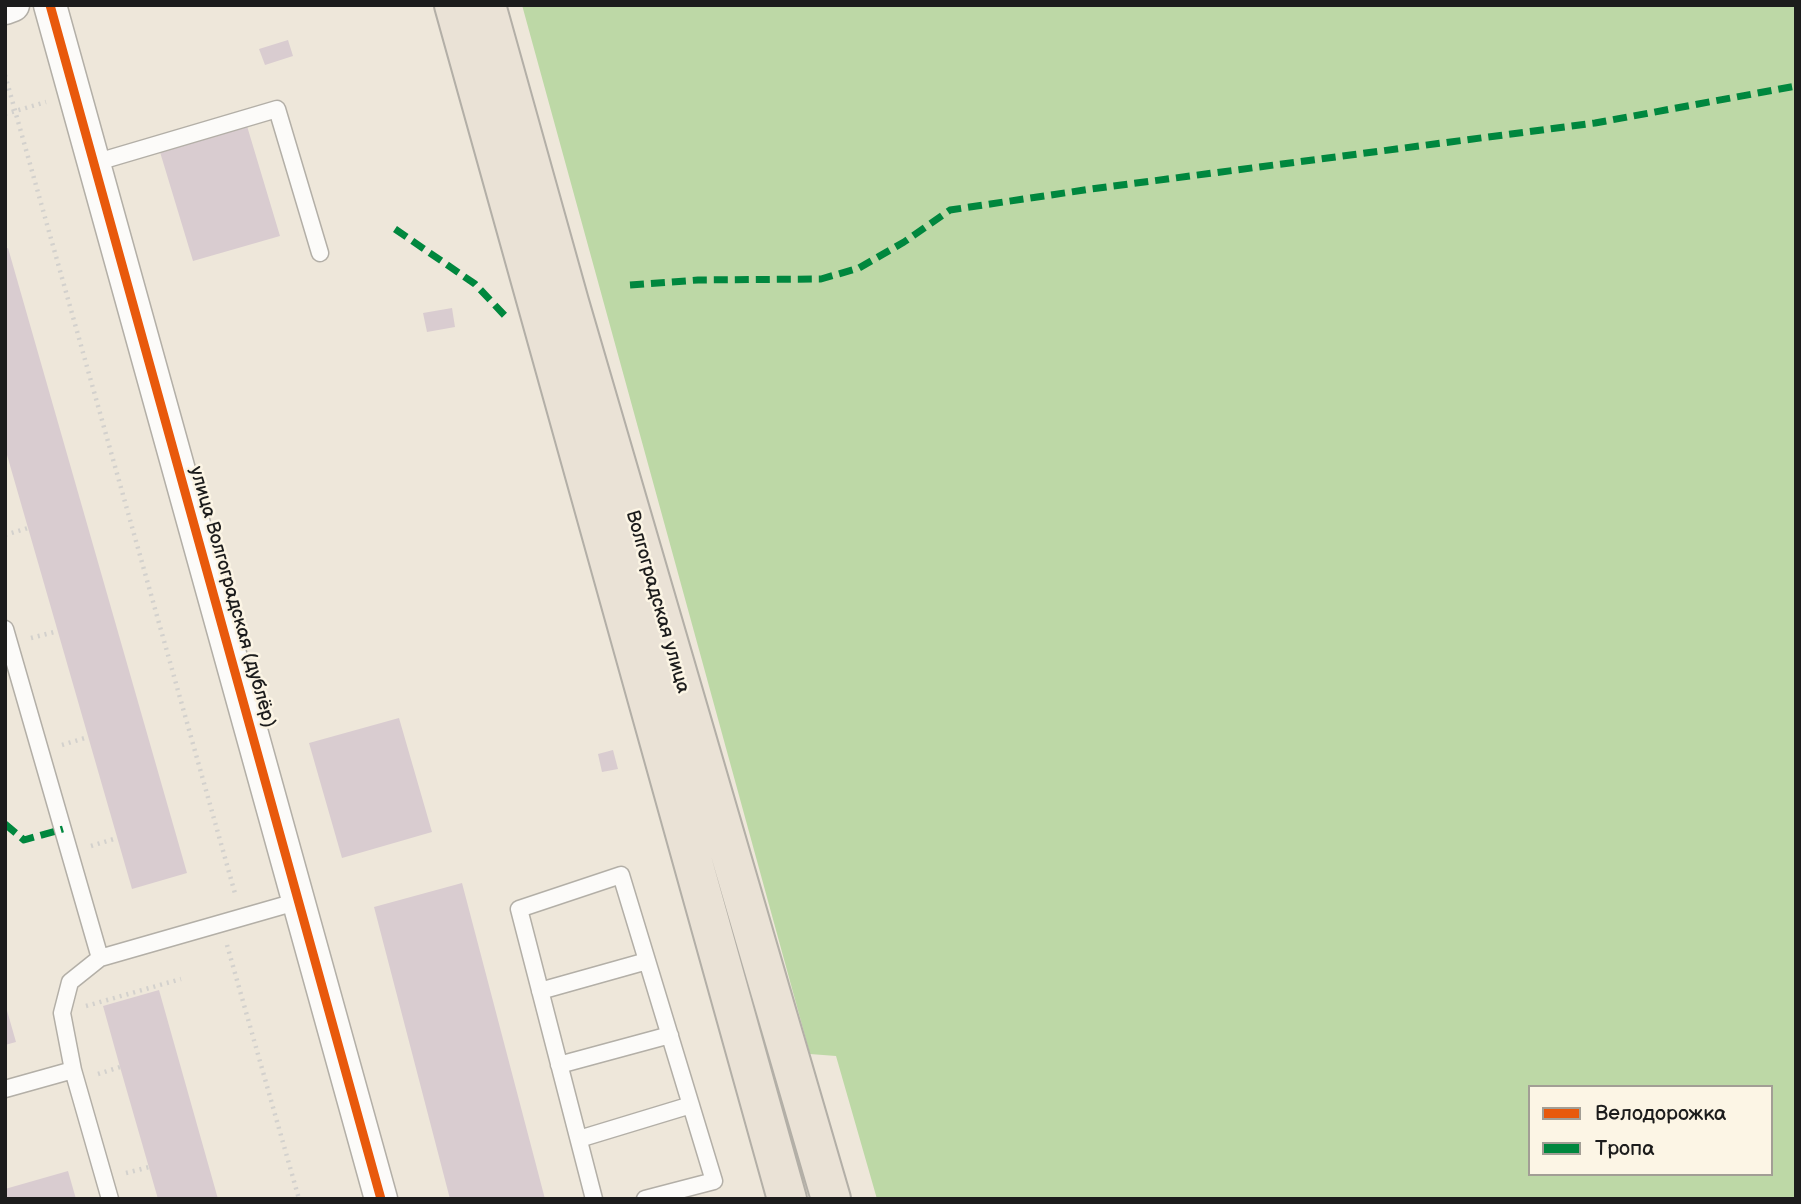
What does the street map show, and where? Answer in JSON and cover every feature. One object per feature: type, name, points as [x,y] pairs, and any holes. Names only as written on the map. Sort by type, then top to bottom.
[{"type":"main road","name":"Волгоградская улица","points":[[454,5],[787,1199]]},
{"type":"main road","name":"Волгоградская улица","points":[[486,5],[573,315],[831,1199]]},
{"type":"street","points":[[5,8],[13,5]]},
{"type":"street","name":"улица Волгоградская (дублёр)","points":[[50,5],[381,1199]]},
{"type":"lane","points":[[94,163],[277,109],[320,253]]},
{"type":"lane","points":[[5,629],[100,958]]},
{"type":"lane","points":[[594,1199],[519,909],[621,875],[714,1181],[645,1199]]},
{"type":"lane","points":[[110,1199],[73,1070],[62,1013],[70,982],[100,958],[299,901]]},
{"type":"lane","points":[[540,991],[648,961]]},
{"type":"lane","points":[[559,1065],[670,1035]]},
{"type":"lane","points":[[5,1089],[73,1070]]},
{"type":"lane","points":[[579,1139],[691,1105]]},
{"type":"path","points":[[5,75],[242,918]]},
{"type":"path","points":[[5,114],[74,94]]},
{"type":"path","points":[[5,535],[28,528]]},
{"type":"path","points":[[221,924],[299,1199]]},
{"type":"path","points":[[84,1007],[181,979]]},
{"type":"path","points":[[91,1076],[120,1067]]},
{"type":"path","points":[[119,1175],[149,1167]]},
{"type":"green space","points":[[522,5],[1796,5],[1796,1199],[877,1199],[836,1056],[810,1054]]},
{"type":"building","points":[[288,40],[293,56],[265,65],[259,49]]},
{"type":"building","points":[[247,126],[280,236],[193,261],[160,152]]},
{"type":"building","points":[[8,248],[187,873],[132,889],[5,448],[5,249]]},
{"type":"building","points":[[452,308],[455,327],[427,332],[423,313]]},
{"type":"building","points":[[399,718],[432,832],[342,858],[309,743]]},
{"type":"building","points":[[613,750],[618,769],[602,772],[598,754]]},
{"type":"building","points":[[462,883],[545,1199],[450,1199],[374,907]]},
{"type":"building","points":[[159,990],[218,1199],[158,1199],[120,1067],[103,1006]]},
{"type":"building","points":[[5,1008],[16,1042],[5,1045]]},
{"type":"building","points":[[68,1171],[76,1199],[6,1199],[5,1189]]},
{"type":"marked path","points":[[630,285],[698,280],[821,279],[859,268],[904,242],[950,210],[1595,123],[1796,86]]},
{"type":"marked path","points":[[395,229],[475,284],[508,319]]},
{"type":"marked path","points":[[5,824],[24,840],[63,829]]},
{"type":"cycle path","points":[[50,5],[381,1199]]}]
